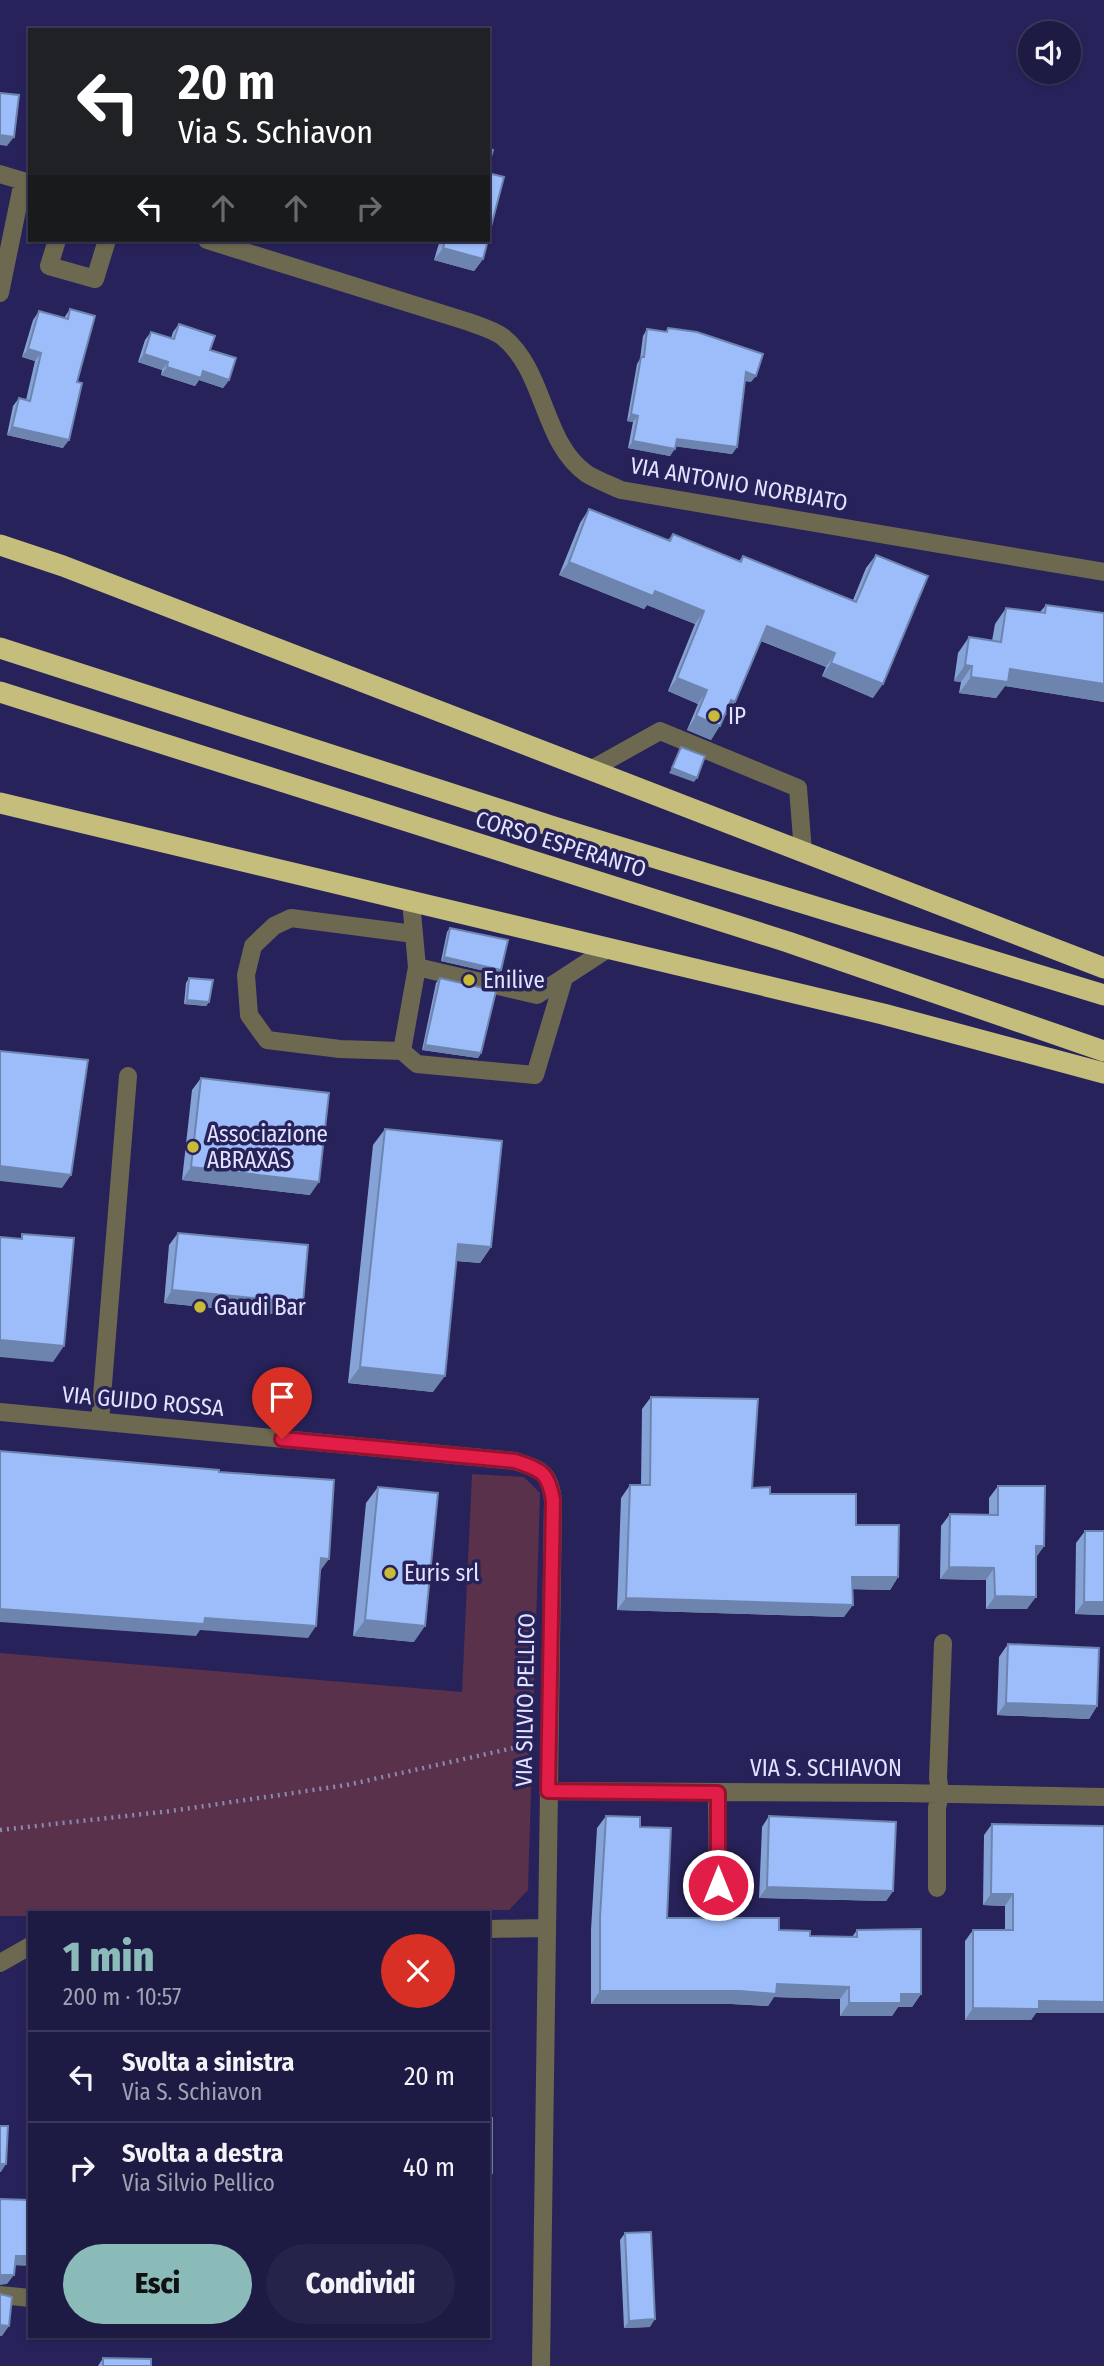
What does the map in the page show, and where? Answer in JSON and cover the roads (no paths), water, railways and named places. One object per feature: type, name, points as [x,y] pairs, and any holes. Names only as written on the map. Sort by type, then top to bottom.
[{"type":"highway","points":[[0,545],[76,571],[1104,968]]},
{"type":"highway","name":"CORSO ESPERANTO","points":[[0,649],[554,827],[1104,995]]},
{"type":"highway","name":"CORSO ESPERANTO","points":[[0,692],[788,942],[1104,1051]]},
{"type":"highway","points":[[0,803],[883,1014],[1104,1073]]},
{"type":"street","points":[[0,174],[26,182],[0,293]]},
{"type":"street","points":[[56,242],[49,266],[95,279],[106,242]]},
{"type":"street","name":"VIA ANTONIO NORBIATO","points":[[213,242],[469,322],[503,337],[522,359],[538,387],[561,446],[586,473],[621,490],[1104,572]]},
{"type":"street","points":[[590,770],[660,731],[798,788],[803,852]]},
{"type":"street","points":[[402,1051],[417,967],[411,901]]},
{"type":"street","points":[[414,934],[291,918],[274,926],[253,946],[246,975],[249,1015],[267,1040],[340,1049],[402,1051],[418,1064],[535,1075],[564,978]]},
{"type":"street","points":[[417,967],[537,995],[608,948]]},
{"type":"street","points":[[100,1421],[128,1076]]},
{"type":"street","name":"VIA GUIDO ROSSA","points":[[0,1412],[490,1459]]},
{"type":"street","name":"VIA SILVIO PELLICO","points":[[490,1459],[515,1461],[537,1469],[550,1482],[553,1500],[541,2366]]},
{"type":"street","points":[[937,1888],[943,1643]]},
{"type":"street","name":"VIA S. SCHIAVON","points":[[548,1791],[940,1793],[1104,1797]]},
{"type":"street","points":[[718,1793],[718,1885]]},
{"type":"street","points":[[490,1929],[546,1928]]},
{"type":"street","points":[[0,1963],[28,1947]]},
{"type":"street","points":[[0,2295],[28,2298]]},
{"type":"place","name":"IP","points":[[714,716]]},
{"type":"place","name":"Enilive","points":[[469,980]]},
{"type":"place","name":"Associazione ABRAXAS","points":[[193,1147]]},
{"type":"place","name":"Gaudi Bar","points":[[200,1307]]},
{"type":"place","name":"Euris srl","points":[[390,1573]]}]
